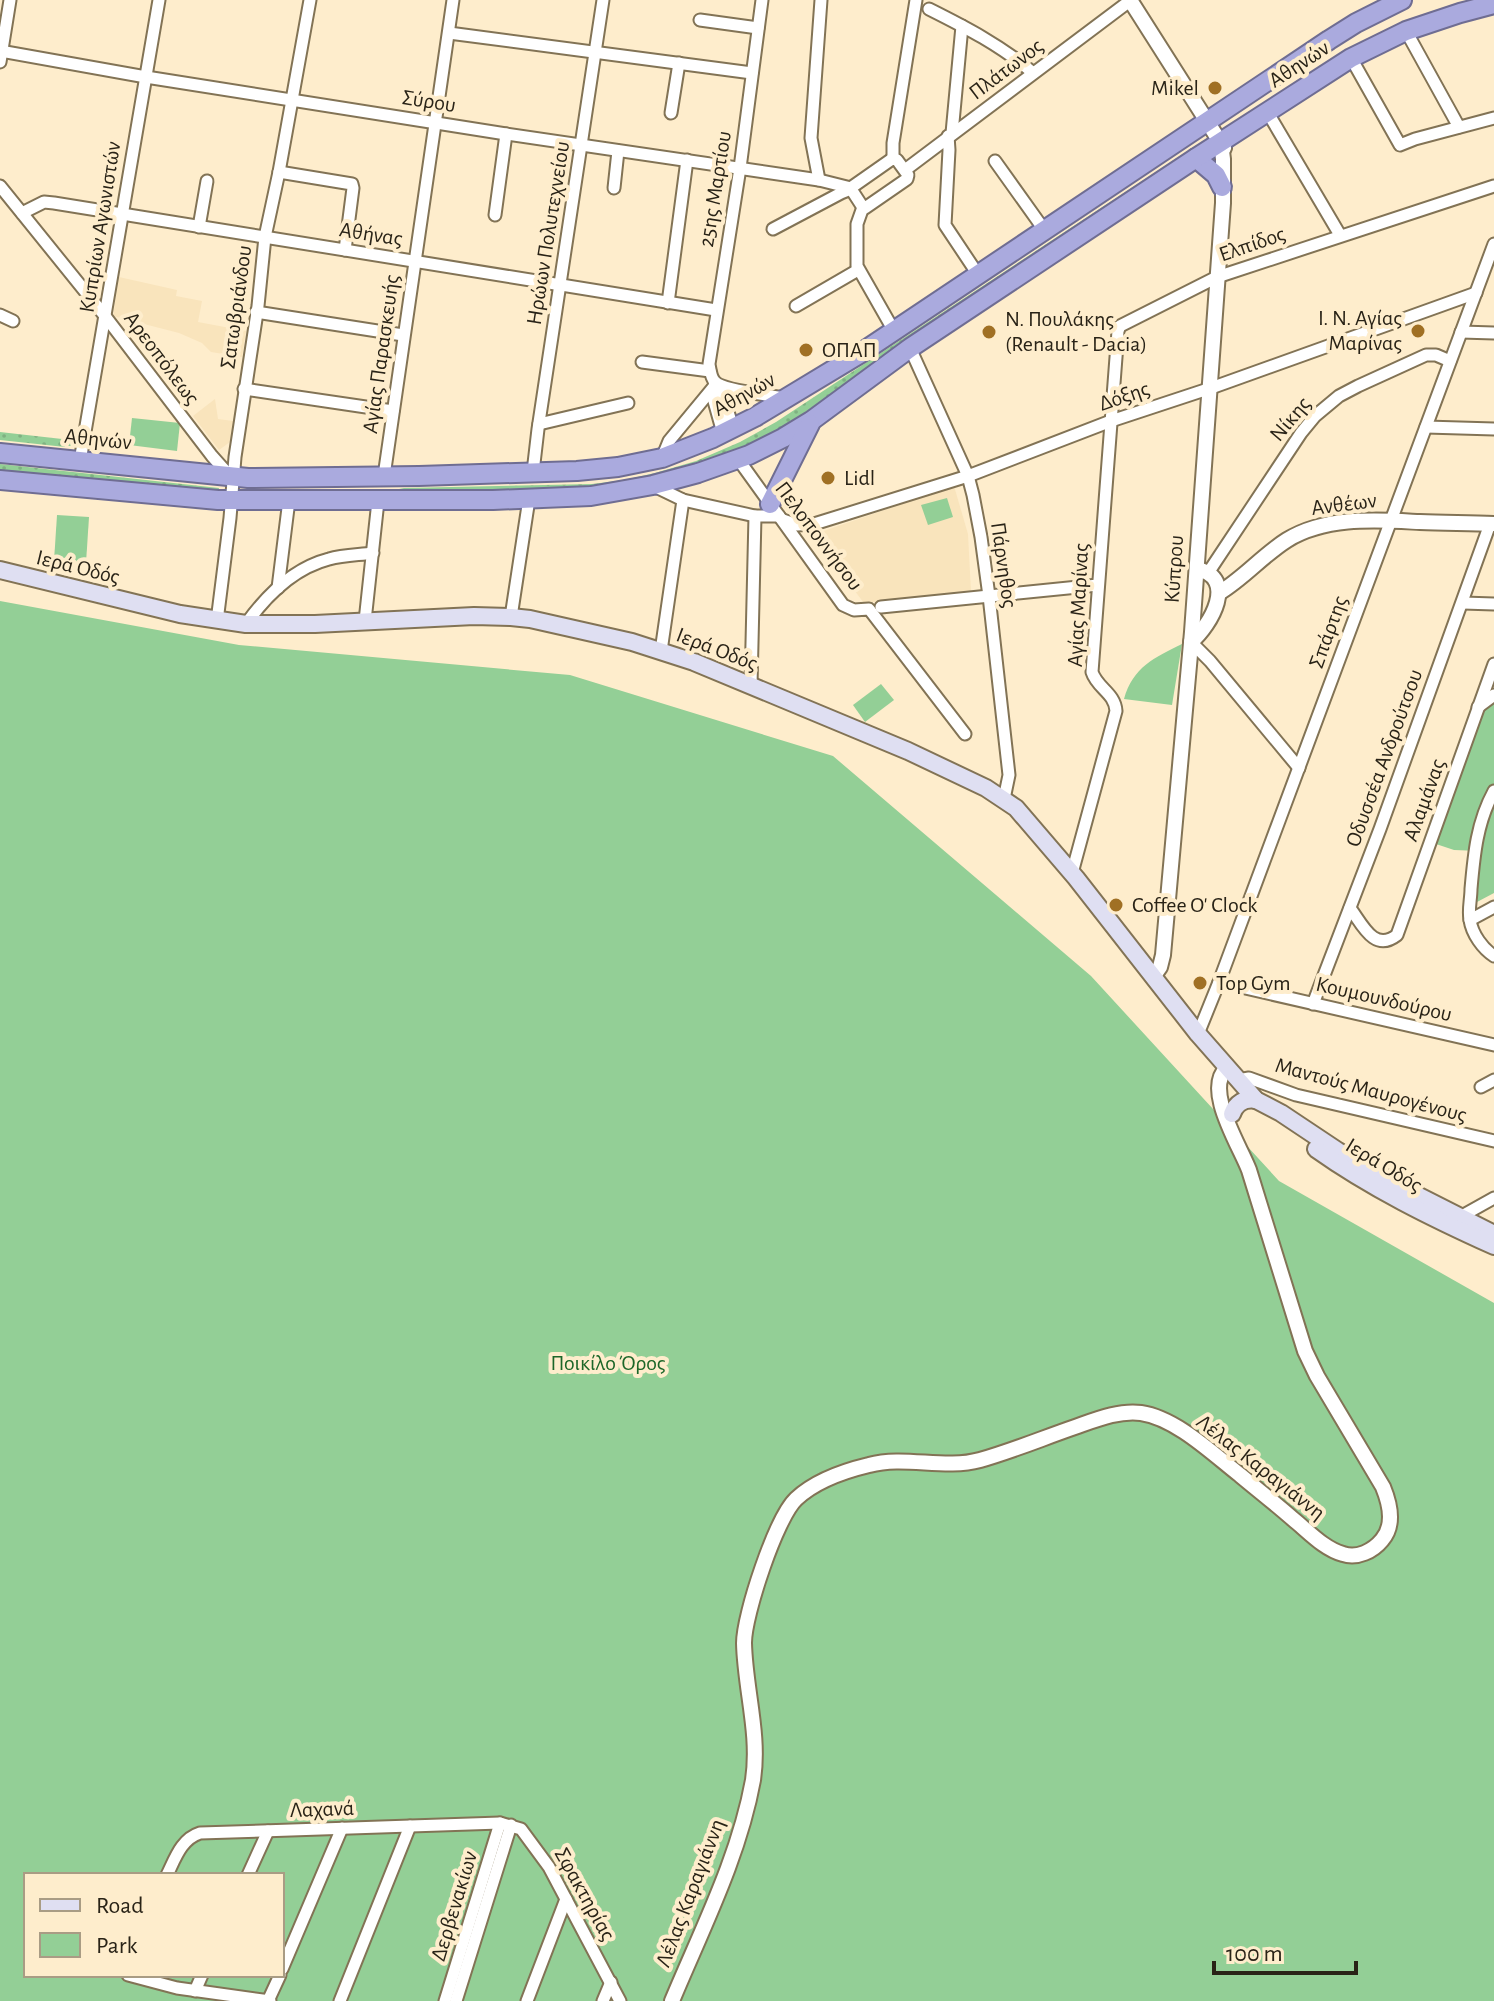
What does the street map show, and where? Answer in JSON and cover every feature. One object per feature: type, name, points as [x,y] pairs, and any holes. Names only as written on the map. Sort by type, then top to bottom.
[{"type":"highway","name":"Αθηνών","points":[[0,453],[233,477],[577,471],[662,458],[728,431],[787,398],[979,276],[1329,40],[1402,0]]},
{"type":"highway","name":"Αθηνών","points":[[0,480],[231,500],[529,499],[591,496],[653,485],[738,459],[811,421],[910,348],[1351,58],[1406,31],[1494,4]]},
{"type":"highway","points":[[1196,158],[1216,175],[1223,195]]},
{"type":"highway","points":[[778,514],[798,444],[811,421]]},
{"type":"main road","name":"Ιερά Οδός","points":[[0,570],[217,621],[246,624],[511,617],[600,634],[694,662],[908,751],[986,788],[1027,819],[1198,1034],[1275,1119],[1343,1167],[1414,1209],[1494,1246]]},
{"type":"main road","points":[[1232,1114],[1240,1102],[1248,1099],[1259,1102]]},
{"type":"main road","name":"Ιερά Οδός","points":[[1259,1102],[1391,1181],[1494,1234]]},
{"type":"street","points":[[0,54],[10,0]]},
{"type":"street","name":"Κυπρίων Αγωνιστών","points":[[80,461],[159,0]]},
{"type":"street","name":"Σατωβριάνδου","points":[[217,621],[265,237],[310,0]]},
{"type":"street","name":"Αγίας Παρασκευής","points":[[384,476],[453,0]]},
{"type":"street","name":"Ηρώων Πολυτεχνείου","points":[[533,472],[603,0]]},
{"type":"street","name":"25ης Μαρτίου","points":[[728,431],[722,392],[712,381],[710,353],[740,168],[762,0]]},
{"type":"street","points":[[819,180],[811,138],[821,0]]},
{"type":"street","points":[[893,158],[916,0]]},
{"type":"street","points":[[1130,0],[1221,143]]},
{"type":"street","name":"Πλάτωνος","points":[[863,207],[907,179],[905,170],[1130,0]]},
{"type":"street","points":[[929,9],[1014,57],[1033,73]]},
{"type":"street","points":[[700,20],[758,28]]},
{"type":"street","points":[[962,26],[950,135],[945,225],[979,276]]},
{"type":"street","points":[[1406,31],[1459,127]]},
{"type":"street","points":[[449,33],[752,73]]},
{"type":"street","name":"Σύρου","points":[[0,54],[819,180],[851,189]]},
{"type":"street","points":[[1351,58],[1400,145],[1494,118]]},
{"type":"street","points":[[671,113],[679,63]]},
{"type":"street","points":[[1268,113],[1340,235]]},
{"type":"street","points":[[495,215],[506,134]]},
{"type":"street","name":"Κύπρου","points":[[1153,977],[1160,967],[1191,642],[1202,571],[1223,195],[1221,143]]},
{"type":"street","points":[[614,188],[618,151]]},
{"type":"street","points":[[893,158],[905,170]]},
{"type":"street","points":[[773,229],[851,189],[893,158]]},
{"type":"street","points":[[668,303],[687,160]]},
{"type":"street","points":[[995,161],[1045,231]]},
{"type":"street","points":[[279,172],[352,184],[345,250]]},
{"type":"street","points":[[199,227],[207,181]]},
{"type":"street","name":"Αρεοπόλεως","points":[[0,186],[222,469],[233,477]]},
{"type":"street","name":"Ελπίδος","points":[[1111,421],[1120,326],[1217,277],[1494,186]]},
{"type":"street","points":[[851,189],[863,207],[857,224],[858,270],[894,331]]},
{"type":"street","name":"Αθήνας","points":[[22,213],[44,202],[716,310]]},
{"type":"street","name":"Σπάρτης","points":[[1198,1034],[1450,361],[1491,261],[1494,244]]},
{"type":"street","points":[[796,306],[858,270]]},
{"type":"street","name":"Δόξης","points":[[778,514],[797,525],[814,524],[968,476],[1111,421],[1476,293]]},
{"type":"street","points":[[256,312],[403,335]]},
{"type":"street","points":[[0,315],[13,321]]},
{"type":"street","points":[[1461,332],[1494,333]]},
{"type":"street","name":"Πάρνηθος","points":[[910,348],[968,476],[981,537],[1009,775],[1004,799]]},
{"type":"street","name":"Νίκης","points":[[1202,571],[1315,416],[1339,396],[1417,358],[1436,355],[1450,361]]},
{"type":"street","points":[[642,362],[712,381],[726,388],[787,398]]},
{"type":"street","points":[[662,458],[669,441],[712,381]]},
{"type":"street","points":[[244,389],[393,411]]},
{"type":"street","points":[[539,424],[628,403]]},
{"type":"street","name":"Αγίας Μαρίνας","points":[[1072,873],[1116,711],[1116,703],[1098,684],[1092,672],[1111,421]]},
{"type":"street","points":[[1426,427],[1494,429]]},
{"type":"street","name":"Πελοποννήσου","points":[[738,459],[843,605],[854,610],[869,609],[965,734]]},
{"type":"street","points":[[653,485],[683,500],[755,516],[778,514]]},
{"type":"street","points":[[511,617],[529,499]]},
{"type":"street","points":[[278,588],[289,500]]},
{"type":"street","points":[[661,651],[683,500]]},
{"type":"street","points":[[365,621],[378,501]]},
{"type":"street","points":[[751,685],[755,516]]},
{"type":"street","name":"Ανθέων","points":[[1219,593],[1288,539],[1325,525],[1391,521],[1492,524]]},
{"type":"street","name":"Οδυσσέα Ανδρούτσου","points":[[1313,1004],[1492,524]]},
{"type":"street","points":[[246,624],[278,588],[306,568],[332,558],[373,553]]},
{"type":"street","points":[[1202,571],[1216,583],[1219,593],[1213,615],[1200,635],[1191,642],[1299,768]]},
{"type":"street","points":[[881,607],[1098,585]]},
{"type":"street","points":[[1463,603],[1494,604]]},
{"type":"street","name":"Αλαμάνας","points":[[1350,908],[1378,941],[1390,940],[1397,935],[1494,664]]},
{"type":"street","points":[[1478,708],[1494,695]]},
{"type":"street","points":[[1494,791],[1481,818],[1477,837],[1470,920],[1483,946],[1494,956]]},
{"type":"street","points":[[1470,920],[1494,907]]},
{"type":"street","points":[[1141,961],[1156,952],[1163,938]]},
{"type":"street","name":"Κουμουνδούρου","points":[[1219,982],[1494,1045]]},
{"type":"street","name":"Λέλας Καραγιάννη","points":[[672,2001],[734,1855],[753,1778],[755,1744],[744,1645],[748,1610],[781,1521],[796,1499],[809,1489],[872,1464],[889,1461],[948,1464],[978,1460],[1118,1413],[1143,1413],[1170,1423],[1204,1446],[1318,1540],[1342,1554],[1351,1556],[1371,1550],[1385,1536],[1390,1519],[1387,1496],[1305,1351],[1241,1149],[1229,1094],[1232,1074],[1223,1071],[1219,1081],[1221,1103],[1241,1149]]},
{"type":"street","name":"Μαντούς Μαυρογένους","points":[[1232,1074],[1296,1095],[1494,1141]]},
{"type":"street","points":[[1481,1087],[1494,1080]]},
{"type":"street","points":[[1460,1217],[1494,1198]]},
{"type":"street","name":"Λαχανά","points":[[168,1873],[191,1836],[210,1832],[506,1824]]},
{"type":"street","name":"Σφακτηρίας","points":[[506,1824],[521,1829],[549,1867],[620,2001]]},
{"type":"street","name":"Δερβενακίων","points":[[445,2001],[506,1824]]},
{"type":"street","name":"Δερβενακίων","points":[[456,2001],[506,1824]]},
{"type":"street","points":[[340,2001],[410,1826]]},
{"type":"street","points":[[284,1964],[342,1828]]},
{"type":"street","points":[[249,1873],[268,1831]]},
{"type":"street","points":[[527,2001],[566,1899]]},
{"type":"street","points":[[136,1977],[177,1988],[269,2001],[279,1977]]},
{"type":"street","points":[[195,1991],[201,1977]]},
{"type":"street","points":[[603,2001],[611,1982]]},
{"type":"shaded area","points":[[119,277],[177,290],[176,296],[202,301],[198,322],[246,331],[242,357],[211,352],[202,343],[179,333],[113,316]]},
{"type":"shaded area","points":[[215,399],[218,419],[233,421],[234,439],[219,450],[193,416]]},
{"type":"shaded area","points":[[954,486],[968,534],[971,592],[864,603],[812,535]]},
{"type":"green space","points":[[1186,152],[1188,154],[1062,244],[756,445],[657,478],[529,495],[379,493],[404,488],[592,484],[624,480],[696,461],[776,422]]},
{"type":"green space","points":[[132,418],[180,423],[177,451],[129,445]]},
{"type":"green space","points":[[0,432],[71,440],[71,446],[0,440]]},
{"type":"green space","points":[[0,464],[219,488],[218,493],[0,473]]},
{"type":"green space","points":[[947,498],[953,517],[928,525],[921,505]]},
{"type":"green space","points":[[57,515],[89,517],[86,563],[54,561]]},
{"type":"green space","name":"Ποικίλο Όρος","points":[[0,601],[239,645],[570,675],[833,756],[1091,976],[1279,1181],[1494,1303],[1494,2001],[0,2001]]},
{"type":"green space","points":[[1182,644],[1172,705],[1124,699],[1139,671]]},
{"type":"green space","points":[[881,684],[894,700],[865,722],[853,705]]},
{"type":"green space","points":[[1494,701],[1494,893],[1477,902],[1480,851],[1454,850],[1433,843],[1484,708]]},
{"type":"place","name":"Mikel","points":[[1215,88]]},
{"type":"place","name":"Ι. Ν. Αγίας Μαρίνας","points":[[1418,331]]},
{"type":"place","name":"Ν. Πουλάκης (Renault - Dacia)","points":[[989,332]]},
{"type":"place","name":"ΟΠΑΠ","points":[[806,350]]},
{"type":"place","name":"Lidl","points":[[828,478]]},
{"type":"place","name":"Coffee O' Clock","points":[[1116,905]]},
{"type":"place","name":"Top Gym","points":[[1200,983]]}]
